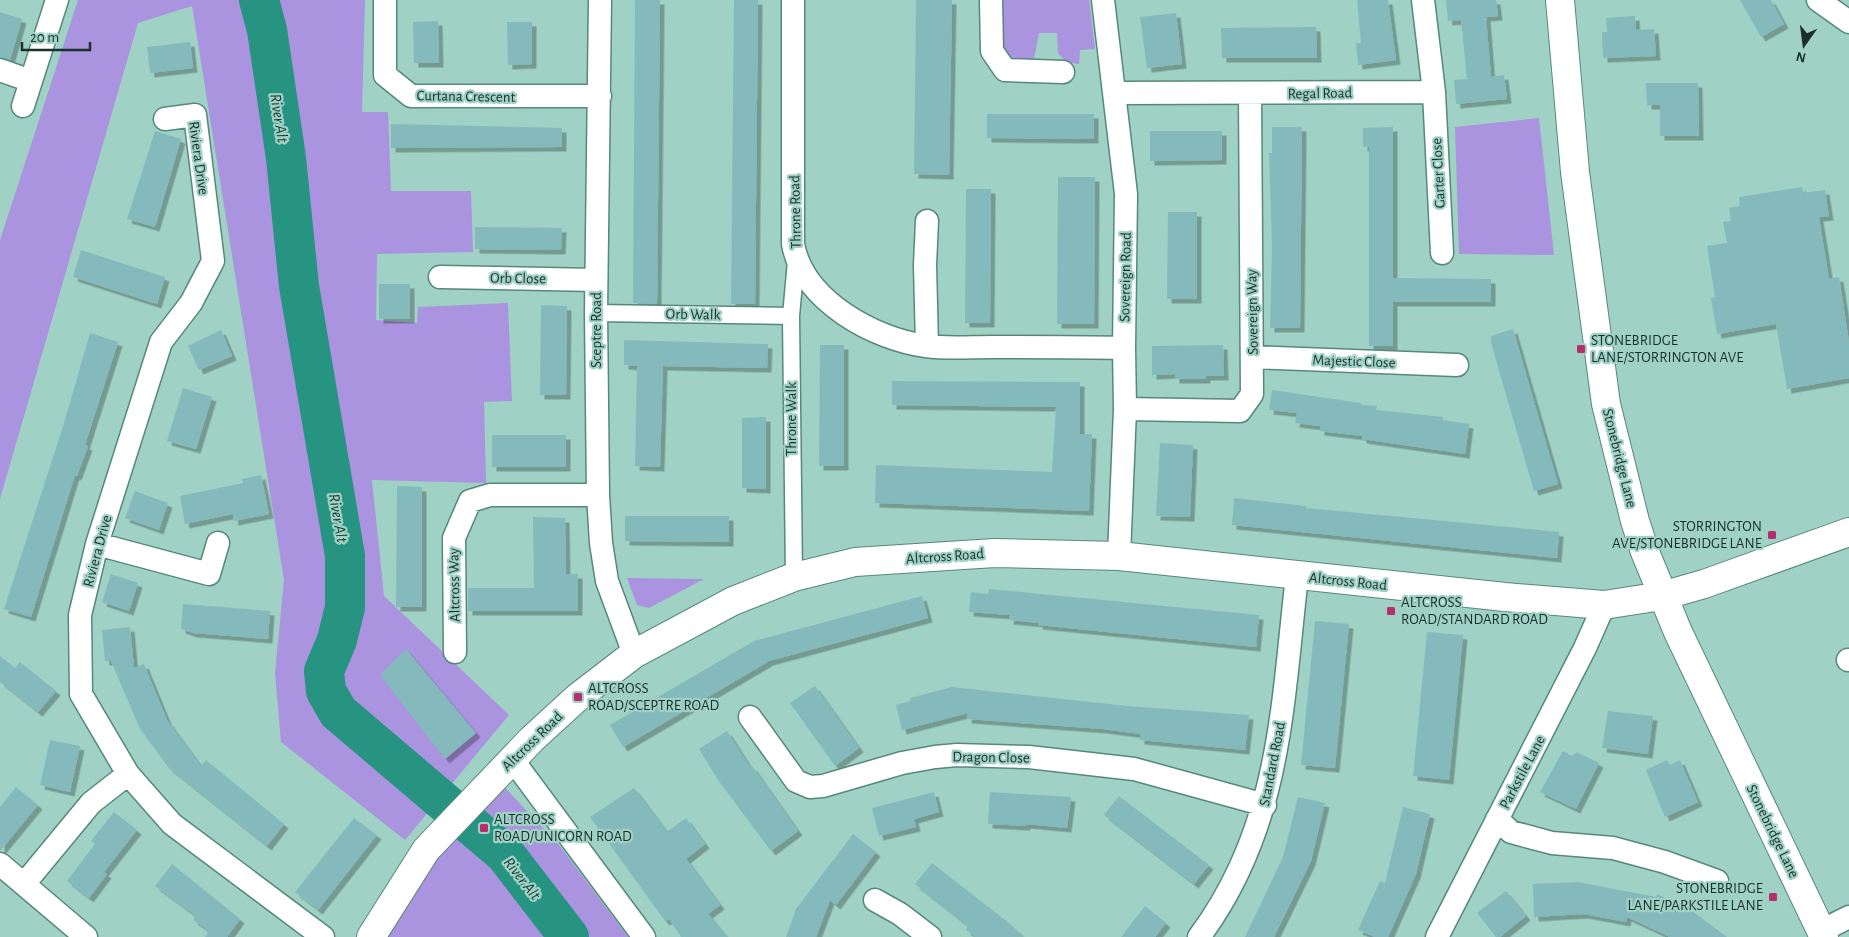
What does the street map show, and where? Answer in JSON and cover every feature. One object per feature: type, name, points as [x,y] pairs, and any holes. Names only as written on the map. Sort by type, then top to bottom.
[{"type":"street","points":[[23,106],[57,0]]},
{"type":"street","name":"Curtana Crescent","points":[[385,0],[385,75],[411,96],[600,96]]},
{"type":"street","name":"Sceptre Road","points":[[600,0],[596,280],[598,494],[601,543],[607,581],[634,654]]},
{"type":"street","name":"Throne Road","points":[[793,0],[793,244],[796,261],[816,292],[855,320],[887,337],[927,346],[1124,348]]},
{"type":"street","points":[[991,0],[992,51],[1005,70],[1063,72]]},
{"type":"street","name":"Sovereign Road","points":[[1103,0],[1126,194],[1125,409],[1119,556]]},
{"type":"street","points":[[1423,0],[1434,92]]},
{"type":"street","name":"Stonebridge Lane","points":[[1560,0],[1575,172],[1606,404],[1635,520],[1662,596],[1823,934]]},
{"type":"street","points":[[1818,0],[1849,22]]},
{"type":"street","points":[[0,70],[31,81]]},
{"type":"street","name":"Regal Road","points":[[1114,93],[1434,92]]},
{"type":"street","name":"Garter Close","points":[[1434,92],[1442,253]]},
{"type":"street","name":"Sovereign Way","points":[[1125,409],[1240,411],[1252,394],[1250,94]]},
{"type":"street","name":"Riviera Drive","points":[[165,118],[195,115],[213,261],[191,303],[161,342],[98,544],[80,616],[81,694],[128,774],[172,824],[323,937]]},
{"type":"street","points":[[927,221],[925,264],[927,346]]},
{"type":"street","name":"Throne Walk","points":[[794,577],[791,316],[796,261]]},
{"type":"street","name":"Orb Close","points":[[440,276],[596,280]]},
{"type":"street","name":"Orb Walk","points":[[596,313],[791,316]]},
{"type":"street","name":"Majestic Close","points":[[1252,357],[1457,365]]},
{"type":"street","name":"Altcross Way","points":[[455,652],[454,538],[470,500],[490,495],[598,494]]},
{"type":"street","name":"Altcross Road","points":[[371,937],[426,850],[512,760],[578,697],[634,654],[732,601],[794,577],[855,562],[963,555],[995,553],[1119,556],[1297,576],[1604,605],[1662,596],[1704,584],[1849,532]]},
{"type":"street","points":[[98,544],[209,574],[218,544]]},
{"type":"street","name":"Standard Road","points":[[1199,937],[1236,877],[1252,842],[1265,805],[1279,737],[1297,576]]},
{"type":"street","name":"Parkstile Lane","points":[[1437,937],[1577,665],[1604,605]]},
{"type":"street","name":"Dragon Close","points":[[750,717],[796,781],[810,787],[823,786],[902,763],[934,757],[957,755],[1029,757],[1134,769],[1265,805]]},
{"type":"street","points":[[512,760],[644,937]]},
{"type":"street","points":[[24,884],[90,803],[128,774]]},
{"type":"street","points":[[1497,819],[1511,832],[1552,843],[1613,848],[1665,862],[1717,881]]},
{"type":"street","points":[[0,864],[86,937]]},
{"type":"street","points":[[875,900],[900,914],[930,937]]},
{"type":"street","points":[[1823,934],[1849,917]]},
{"type":"shaded area","points":[[78,0],[365,0],[362,112],[388,112],[391,191],[471,191],[473,252],[377,254],[376,320],[417,323],[418,307],[508,303],[512,401],[484,402],[486,483],[372,480],[384,596],[509,715],[405,840],[281,742],[275,673],[284,580],[192,6],[138,23],[0,499],[0,240]]},
{"type":"shaded area","points":[[1001,0],[1089,0],[1095,49],[1080,50],[1079,64],[1066,62],[1058,53],[1057,33],[1039,33],[1034,59],[1022,65],[1011,63],[1001,44]]},
{"type":"shaded area","points":[[1539,118],[1554,255],[1459,254],[1455,127]]},
{"type":"shaded area","points":[[627,578],[704,579],[649,608],[637,605]]},
{"type":"shaded area","points":[[495,777],[559,845],[628,937],[374,937]]},
{"type":"building","points":[[635,0],[660,0],[657,304],[633,303]]},
{"type":"building","points":[[734,0],[758,0],[755,304],[731,304]]},
{"type":"building","points":[[916,0],[952,0],[949,175],[914,174]]},
{"type":"building","points":[[1357,0],[1388,0],[1396,60],[1358,65],[1356,43],[1361,43]]},
{"type":"building","points":[[1446,0],[1496,0],[1498,16],[1486,17],[1491,77],[1504,75],[1507,99],[1456,104],[1454,80],[1467,79],[1461,20],[1448,21]]},
{"type":"building","points":[[1740,0],[1771,0],[1784,24],[1761,37]]},
{"type":"building","points":[[0,12],[22,19],[10,60],[0,57]]},
{"type":"building","points":[[1176,13],[1182,64],[1147,68],[1140,17]]},
{"type":"building","points":[[1635,16],[1636,30],[1654,29],[1656,56],[1603,58],[1602,32],[1607,32],[1606,18]]},
{"type":"building","points":[[438,21],[439,63],[414,63],[413,22]]},
{"type":"building","points":[[507,22],[532,22],[532,64],[508,65]]},
{"type":"building","points":[[1316,27],[1317,58],[1222,58],[1221,28]]},
{"type":"building","points":[[190,42],[193,68],[150,73],[147,47]]},
{"type":"building","points":[[1646,83],[1698,83],[1699,136],[1660,136],[1660,105],[1647,105]]},
{"type":"building","points":[[987,114],[1094,114],[1094,139],[987,138]]},
{"type":"building","points":[[391,124],[562,128],[562,147],[391,148]]},
{"type":"building","points":[[1272,127],[1302,127],[1300,328],[1270,328],[1272,247],[1269,153],[1272,153]]},
{"type":"building","points":[[1393,127],[1393,278],[1491,279],[1491,302],[1393,302],[1393,346],[1369,346],[1369,146],[1363,147],[1363,128]]},
{"type":"building","points":[[155,131],[181,139],[155,227],[127,219]]},
{"type":"building","points":[[1150,131],[1222,131],[1222,160],[1150,161]]},
{"type":"building","points":[[1058,177],[1095,177],[1094,324],[1057,324]]},
{"type":"building","points":[[1802,187],[1803,193],[1825,190],[1829,216],[1819,217],[1829,279],[1839,277],[1849,342],[1849,378],[1787,389],[1776,324],[1717,334],[1711,298],[1715,297],[1707,246],[1727,243],[1723,222],[1731,221],[1729,208],[1740,206],[1739,197]]},
{"type":"building","points":[[966,189],[991,189],[990,323],[965,323]]},
{"type":"building","points":[[1168,212],[1197,212],[1197,299],[1167,299]]},
{"type":"building","points":[[475,227],[562,228],[561,250],[475,249]]},
{"type":"building","points":[[81,250],[165,277],[157,304],[73,277]]},
{"type":"building","points":[[379,284],[410,284],[410,319],[379,319]]},
{"type":"building","points":[[541,305],[567,306],[566,395],[540,395]]},
{"type":"building","points":[[1513,329],[1558,484],[1534,491],[1491,343],[1491,336]]},
{"type":"building","points":[[221,330],[232,356],[199,370],[188,346]]},
{"type":"building","points":[[90,333],[118,342],[85,445],[88,446],[77,476],[75,475],[31,617],[4,609],[64,423]]},
{"type":"building","points":[[624,340],[768,344],[767,368],[663,366],[660,467],[635,466],[637,366],[624,365]]},
{"type":"building","points":[[820,345],[844,345],[844,466],[819,466]]},
{"type":"building","points":[[1223,345],[1224,376],[1206,376],[1206,379],[1175,379],[1175,374],[1152,375],[1152,346]]},
{"type":"building","points":[[892,381],[1080,382],[1080,434],[1092,434],[1089,511],[875,503],[876,465],[1052,472],[1056,407],[892,405]]},
{"type":"building","points":[[183,388],[212,397],[196,449],[167,441]]},
{"type":"building","points":[[1272,390],[1377,406],[1376,410],[1443,417],[1443,420],[1469,424],[1465,454],[1362,439],[1362,436],[1320,431],[1320,426],[1295,423],[1297,413],[1269,410]]},
{"type":"building","points":[[766,417],[766,489],[742,488],[742,418]]},
{"type":"building","points":[[492,435],[566,435],[566,467],[492,467]]},
{"type":"building","points":[[1160,443],[1193,445],[1190,517],[1156,516]]},
{"type":"building","points":[[261,475],[269,514],[234,521],[233,514],[185,524],[180,496],[243,483],[242,479]]},
{"type":"building","points":[[397,486],[422,487],[422,607],[396,607]]},
{"type":"building","points":[[135,491],[168,503],[159,530],[125,518]]},
{"type":"building","points":[[1234,498],[1306,506],[1306,508],[1559,532],[1557,558],[1232,525]]},
{"type":"building","points":[[625,516],[729,516],[729,542],[625,541]]},
{"type":"building","points":[[533,517],[565,518],[566,574],[578,574],[578,611],[468,611],[468,588],[534,588]]},
{"type":"building","points":[[111,574],[138,583],[129,611],[102,602]]},
{"type":"building","points":[[989,589],[1259,615],[1256,647],[1038,625],[1039,623],[1009,620],[1010,615],[969,612],[971,592],[988,594]]},
{"type":"building","points":[[922,596],[928,618],[769,661],[623,747],[610,725],[754,641]]},
{"type":"building","points":[[183,604],[270,611],[268,639],[193,633],[181,629]]},
{"type":"building","points":[[1315,621],[1349,624],[1335,768],[1301,765]]},
{"type":"building","points":[[130,627],[134,668],[144,664],[167,720],[201,766],[206,760],[284,824],[267,846],[169,768],[140,729],[111,661],[105,661],[102,630]]},
{"type":"building","points":[[1427,632],[1463,635],[1449,780],[1413,776]]},
{"type":"building","points":[[406,649],[476,733],[445,759],[380,675]]},
{"type":"building","points":[[0,656],[15,668],[20,662],[56,691],[38,712],[0,682]]},
{"type":"building","points":[[815,686],[859,748],[835,766],[790,703]]},
{"type":"building","points":[[952,687],[1127,706],[1249,715],[1245,750],[1140,740],[1140,734],[1103,729],[967,719],[968,713],[902,730],[896,705],[911,701],[910,698]]},
{"type":"building","points":[[1608,711],[1653,716],[1648,754],[1602,748]]},
{"type":"building","points":[[727,731],[750,767],[752,766],[798,831],[771,851],[718,780],[699,749]]},
{"type":"building","points":[[50,740],[80,746],[70,792],[40,785]]},
{"type":"building","points":[[1563,751],[1572,756],[1577,752],[1599,763],[1576,809],[1540,792]]},
{"type":"building","points":[[1667,760],[1670,765],[1680,760],[1698,802],[1665,817],[1646,770]]},
{"type":"building","points":[[16,787],[38,805],[0,851],[0,807]]},
{"type":"building","points":[[634,788],[667,832],[686,818],[705,844],[686,859],[720,905],[708,914],[727,937],[681,937],[669,919],[665,921],[590,817]]},
{"type":"building","points":[[934,792],[939,812],[914,819],[916,827],[879,836],[872,808]]},
{"type":"building","points":[[990,792],[1071,797],[1067,828],[1026,824],[1026,826],[988,824]]},
{"type":"building","points":[[1119,796],[1209,865],[1194,884],[1104,815]]},
{"type":"building","points":[[1298,797],[1325,803],[1311,861],[1274,937],[1245,937],[1283,857]]},
{"type":"building","points":[[1403,807],[1430,814],[1416,874],[1388,937],[1375,937],[1358,930],[1380,881],[1385,883]]},
{"type":"building","points":[[114,812],[137,830],[104,872],[107,874],[89,898],[67,881],[95,844],[91,841]]},
{"type":"building","points":[[354,818],[377,835],[318,910],[295,892]]},
{"type":"building","points":[[853,834],[876,852],[836,905],[830,900],[816,937],[786,937],[796,909]]},
{"type":"building","points":[[932,863],[1024,937],[976,937],[966,930],[968,926],[915,884]]},
{"type":"building","points":[[172,864],[240,919],[227,937],[205,937],[209,931],[193,920],[196,916],[155,886]]},
{"type":"building","points":[[1578,882],[1656,897],[1657,894],[1688,908],[1727,937],[1670,937],[1627,917],[1626,922],[1584,914],[1534,917],[1533,884]]},
{"type":"building","points":[[1506,891],[1526,916],[1500,937],[1496,937],[1477,913]]},
{"type":"building","points":[[1145,906],[1166,923],[1155,937],[1121,937]]},
{"type":"waterway","name":"River Alt","points":[[259,0],[267,30],[286,158],[299,286],[345,556],[345,607],[337,640],[324,671],[326,691],[338,712],[505,854],[569,937]]},
{"type":"place","name":"STONEBRIDGE LANE/STORRINGTON AVE","points":[[1581,349]]},
{"type":"place","name":"STORRINGTON AVE/STONEBRIDGE LANE","points":[[1772,535]]},
{"type":"place","name":"ALTCROSS ROAD/STANDARD ROAD","points":[[1391,611]]},
{"type":"place","name":"ALTCROSS ROAD/SCEPTRE ROAD","points":[[578,697]]},
{"type":"place","name":"ALTCROSS ROAD/UNICORN ROAD","points":[[484,828]]},
{"type":"place","name":"STONEBRIDGE LANE/PARKSTILE LANE","points":[[1773,897]]}]
